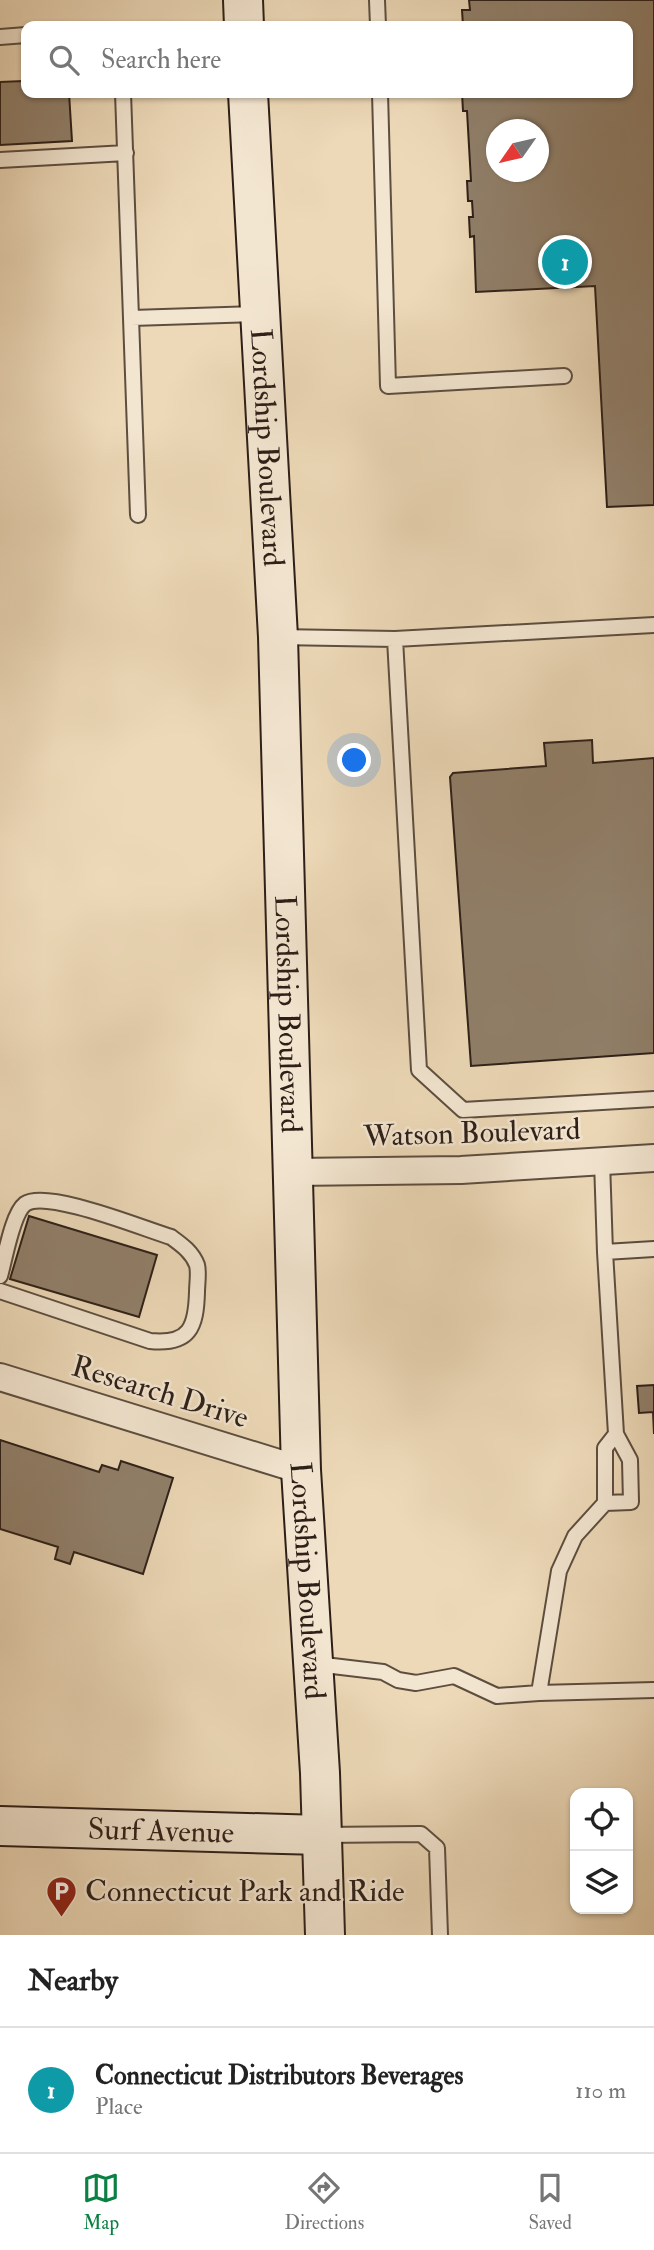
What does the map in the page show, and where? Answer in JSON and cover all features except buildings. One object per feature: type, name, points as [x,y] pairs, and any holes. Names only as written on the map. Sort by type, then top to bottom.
[{"type":"main road","points":[[243,0],[244,21]]},
{"type":"main road","name":"Lordship Boulevard","points":[[248,98],[278,637],[301,1470],[325,1935]]},
{"type":"main road","name":"Surf Avenue","points":[[0,1826],[321,1835]]},
{"type":"street","name":"Watson Boulevard","points":[[293,1172],[461,1170],[654,1158]]},
{"type":"street","name":"Research Drive","points":[[0,1377],[301,1470]]},
{"type":"lane","points":[[377,0],[378,21]]},
{"type":"lane","points":[[0,37],[21,35]]},
{"type":"lane","points":[[123,98],[138,515]]},
{"type":"lane","points":[[380,98],[388,386],[564,376]]},
{"type":"lane","points":[[0,160],[126,153]]},
{"type":"lane","points":[[132,318],[259,314]]},
{"type":"lane","points":[[278,637],[395,639],[654,625]]},
{"type":"lane","points":[[395,639],[419,1070],[463,1110],[654,1099]]},
{"type":"lane","points":[[539,1693],[559,1571],[575,1535],[606,1503],[631,1502],[629,1460],[616,1434],[602,1161]]},
{"type":"lane","points":[[0,1276],[18,1214],[25,1205],[37,1199],[60,1201],[171,1237],[186,1248],[198,1267],[196,1318],[189,1330],[177,1339],[163,1342],[0,1291]]},
{"type":"lane","points":[[605,1252],[654,1249]]},
{"type":"lane","points":[[606,1503],[605,1448],[616,1434]]},
{"type":"lane","points":[[313,1663],[383,1672],[398,1680],[416,1683],[454,1676],[498,1696],[654,1690]]},
{"type":"lane","points":[[321,1835],[421,1834],[437,1848],[440,1935]]},
{"type":"place","name":"Connecticut Distributors Beverages","points":[[565,262]]},
{"type":"place","name":"Connecticut Park and Ride","points":[[62,1918]]}]
